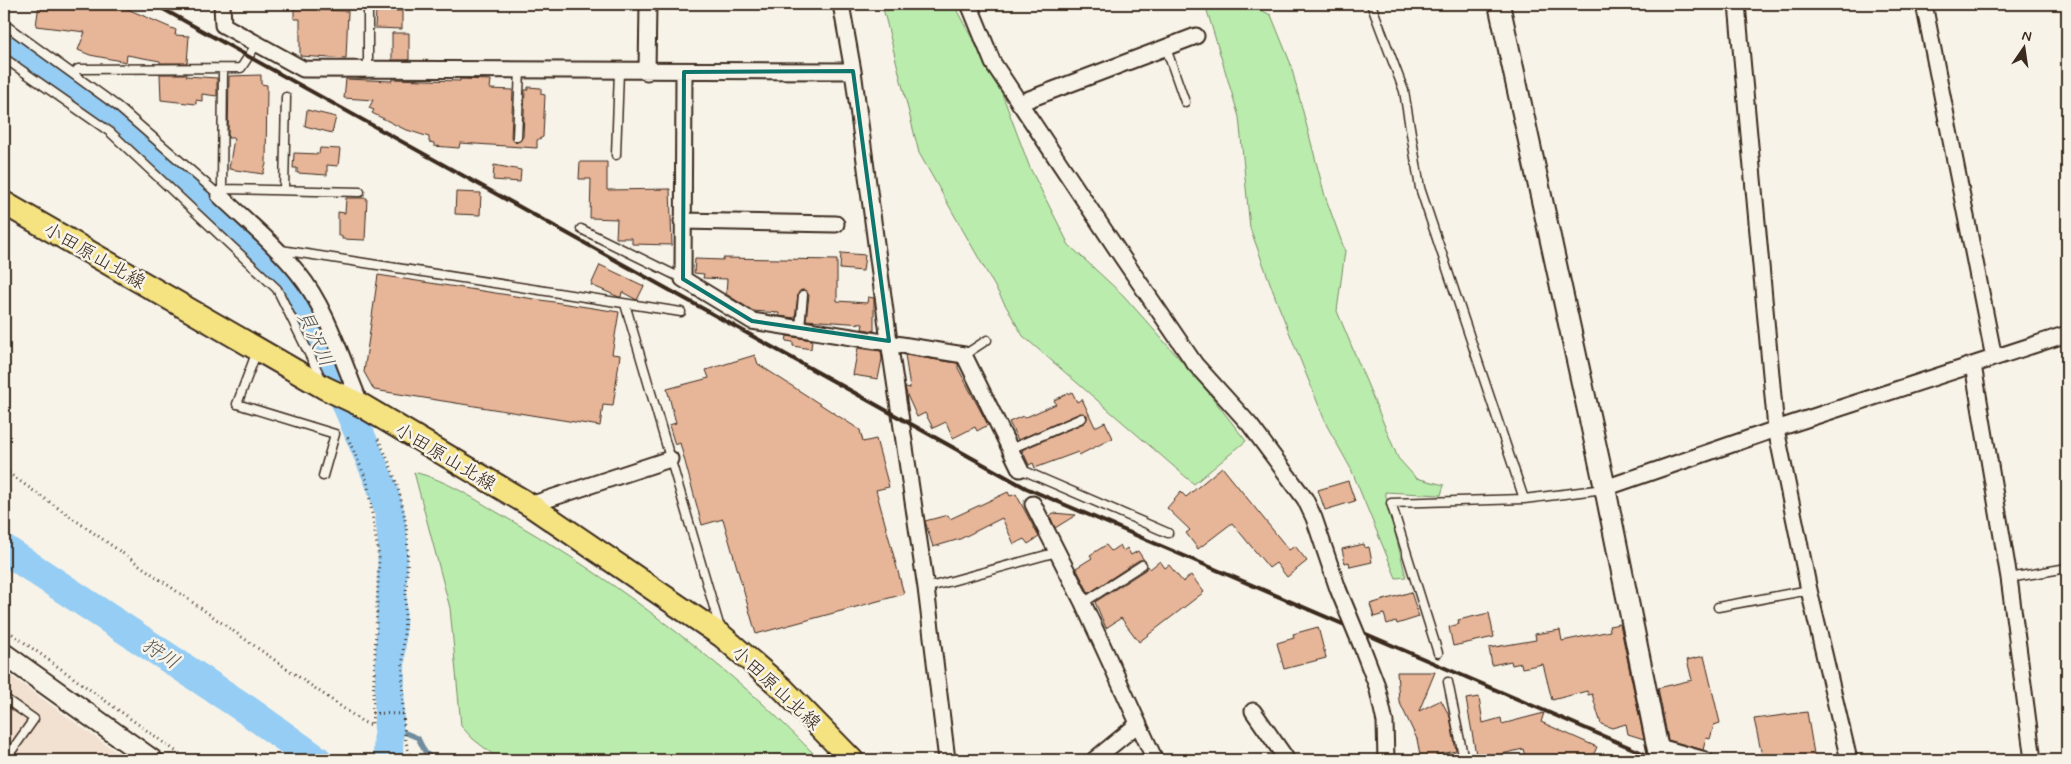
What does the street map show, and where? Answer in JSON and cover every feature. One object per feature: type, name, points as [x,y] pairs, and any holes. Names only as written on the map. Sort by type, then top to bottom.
[{"type":"main road","name":"小田原山北線","points":[[4,203],[325,388],[360,405],[530,505],[722,636],[782,688],[852,760]]},
{"type":"street","points":[[222,4],[223,25],[256,45],[303,69],[647,72],[853,71]]},
{"type":"street","points":[[647,72],[648,4]]},
{"type":"street","points":[[841,4],[853,71],[888,341],[926,588],[947,760]]},
{"type":"street","points":[[969,4],[993,63],[1195,364],[1250,425],[1305,499],[1314,518],[1338,589],[1377,686],[1386,722],[1386,760]]},
{"type":"street","points":[[1499,4],[1606,488],[1659,754],[1705,760]]},
{"type":"street","points":[[1737,4],[1776,429],[1809,590],[1849,760]]},
{"type":"street","points":[[1924,4],[1994,358]]},
{"type":"street","points":[[1019,103],[1196,36]]},
{"type":"street","points":[[684,72],[683,279],[752,321],[964,354],[1020,469]]},
{"type":"street","points":[[220,192],[299,274],[316,301],[360,405]]},
{"type":"street","points":[[682,222],[836,224]]},
{"type":"street","points":[[1606,488],[1776,429],[2067,334]]},
{"type":"street","points":[[1973,365],[2009,578],[2033,760]]},
{"type":"street","points":[[530,505],[670,459]]},
{"type":"street","points":[[1034,504],[1155,760]]},
{"type":"street","points":[[4,654],[152,760]]},
{"type":"street","points":[[1253,711],[1285,757],[1282,760]]},
{"type":"street","points":[[1094,760],[1138,724]]},
{"type":"lane","points":[[368,4],[368,70]]},
{"type":"lane","points":[[1371,4],[1404,91],[1420,188],[1524,499]]},
{"type":"lane","points":[[4,24],[117,106],[220,192],[284,190],[360,192]]},
{"type":"lane","points":[[74,73],[78,69],[241,68],[256,45]]},
{"type":"lane","points":[[1166,48],[1185,102]]},
{"type":"lane","points":[[4,58],[110,132],[277,289],[325,388]]},
{"type":"lane","points":[[220,192],[223,69]]},
{"type":"lane","points":[[517,137],[520,70]]},
{"type":"lane","points":[[616,154],[619,71]]},
{"type":"lane","points":[[284,190],[286,98]]},
{"type":"lane","points":[[581,229],[683,279]]},
{"type":"lane","points":[[277,250],[681,312]]},
{"type":"lane","points":[[800,328],[803,295]]},
{"type":"lane","points":[[625,304],[722,636]]},
{"type":"lane","points":[[964,354],[987,340]]},
{"type":"lane","points":[[258,349],[237,404],[334,434],[323,476]]},
{"type":"lane","points":[[1010,449],[1082,418]]},
{"type":"lane","points":[[1020,469],[1168,533]]},
{"type":"lane","points":[[1438,653],[1391,503],[1524,499],[1606,488]]},
{"type":"lane","points":[[926,588],[1057,552]]},
{"type":"lane","points":[[1082,603],[1142,565]]},
{"type":"lane","points":[[2009,578],[2067,568]]},
{"type":"lane","points":[[1718,607],[1809,590]]},
{"type":"lane","points":[[1448,682],[1464,760]]},
{"type":"lane","points":[[4,698],[34,719],[5,760]]},
{"type":"path","points":[[4,470],[363,722],[372,725],[379,558],[367,481],[344,430]]},
{"type":"path","points":[[374,430],[392,465],[407,533],[403,714],[407,748],[413,760]]},
{"type":"path","points":[[4,628],[188,760]]},
{"type":"path","points":[[372,713],[403,714]]},
{"type":"highlighted area","points":[[853,71],[889,341],[752,321],[683,279],[684,72]]},
{"type":"shaded area","points":[[4,671],[127,760],[4,760]]},
{"type":"green space","points":[[882,4],[958,4],[957,11],[1001,91],[1030,168],[1069,245],[1123,295],[1201,383],[1246,441],[1194,484],[1023,336],[919,153]]},
{"type":"green space","points":[[1205,4],[1255,4],[1256,8],[1271,15],[1290,62],[1325,196],[1345,251],[1337,311],[1398,458],[1416,478],[1444,485],[1441,495],[1385,492],[1406,577],[1396,578],[1351,469],[1327,426],[1277,302],[1250,228],[1239,117]]},
{"type":"green space","points":[[414,472],[450,485],[472,497],[538,536],[602,578],[664,622],[723,669],[778,718],[820,760],[500,760],[473,739],[461,726],[450,608]]},
{"type":"building","points":[[39,4],[116,4],[176,30],[175,35],[189,36],[187,63],[160,63],[160,61],[127,55],[126,62],[90,55],[78,50],[85,32],[36,26]]},
{"type":"building","points":[[294,4],[318,4],[318,10],[348,11],[346,59],[300,56],[300,19],[294,19]]},
{"type":"building","points":[[376,10],[402,11],[402,29],[375,28]]},
{"type":"building","points":[[392,33],[409,33],[409,60],[392,60]]},
{"type":"building","points":[[160,74],[187,74],[186,76],[217,78],[217,96],[202,94],[202,101],[196,100],[196,104],[161,100]]},
{"type":"building","points":[[261,75],[261,84],[267,85],[266,164],[263,174],[229,169],[234,138],[228,138],[229,76]]},
{"type":"building","points":[[346,79],[392,81],[392,79],[491,80],[490,89],[513,90],[511,137],[516,143],[523,137],[525,90],[528,90],[528,87],[541,88],[541,94],[545,95],[543,137],[537,140],[537,148],[460,143],[459,148],[434,146],[434,143],[429,142],[429,137],[404,129],[372,113],[374,110],[369,108],[373,100],[344,98]]},
{"type":"building","points":[[307,110],[336,117],[332,133],[305,126]]},
{"type":"building","points":[[320,148],[340,149],[338,166],[327,165],[327,175],[297,173],[297,168],[293,168],[294,153],[319,154]]},
{"type":"building","points":[[580,162],[607,162],[607,190],[670,189],[672,245],[632,244],[632,238],[616,238],[617,219],[590,218],[591,179],[579,179]]},
{"type":"building","points":[[494,165],[521,170],[520,182],[493,180]]},
{"type":"building","points":[[456,192],[481,193],[480,215],[455,214]]},
{"type":"building","points":[[346,198],[367,198],[365,240],[342,239],[342,236],[338,236],[338,212],[345,213]]},
{"type":"building","points":[[841,253],[865,255],[863,271],[840,269]]},
{"type":"building","points":[[723,258],[837,260],[837,301],[867,303],[868,297],[874,298],[874,331],[862,329],[863,324],[806,320],[809,295],[804,290],[798,294],[795,318],[779,316],[779,313],[753,311],[726,294],[727,279],[703,278],[704,274],[694,273],[695,259],[723,260]]},
{"type":"building","points":[[600,265],[644,286],[637,300],[622,292],[621,297],[619,297],[591,285]]},
{"type":"building","points":[[378,275],[619,312],[612,354],[620,355],[613,406],[603,405],[600,426],[374,390],[364,372]]},
{"type":"building","points":[[787,336],[812,340],[811,349],[793,346],[793,342],[786,341]]},
{"type":"building","points":[[858,348],[881,351],[882,359],[878,379],[853,375]]},
{"type":"building","points":[[755,355],[758,364],[860,430],[863,442],[876,439],[889,487],[876,490],[904,594],[756,634],[723,519],[702,525],[680,443],[675,445],[669,425],[676,423],[667,389],[709,378],[706,370]]},
{"type":"building","points":[[905,355],[958,363],[958,368],[988,425],[977,431],[975,427],[953,438],[946,422],[933,428],[925,413],[917,417],[905,387],[910,388]]},
{"type":"building","points":[[1072,392],[1077,402],[1082,399],[1095,427],[1105,422],[1113,438],[1079,455],[1078,452],[1035,468],[1033,463],[1029,465],[1022,450],[1084,423],[1087,415],[1080,413],[1018,440],[1009,422],[1023,416],[1024,418],[1056,404],[1054,400]]},
{"type":"building","points":[[1222,467],[1289,550],[1295,546],[1307,561],[1287,577],[1276,563],[1269,568],[1232,523],[1198,549],[1186,533],[1190,530],[1167,508],[1181,492],[1186,497]]},
{"type":"building","points":[[1348,481],[1355,501],[1325,510],[1318,490]]},
{"type":"building","points":[[1008,492],[1010,496],[1016,494],[1039,537],[1028,544],[1024,539],[1014,544],[1002,518],[960,539],[933,547],[925,521],[948,515],[950,519]]},
{"type":"building","points":[[1053,513],[1076,515],[1055,528],[1050,516]]},
{"type":"building","points":[[1364,544],[1365,548],[1369,547],[1372,562],[1350,567],[1349,562],[1345,563],[1342,549]]},
{"type":"building","points":[[1106,545],[1111,551],[1120,545],[1123,551],[1127,548],[1131,555],[1138,551],[1144,560],[1139,560],[1089,593],[1076,568],[1092,558],[1090,555]]},
{"type":"building","points":[[1160,561],[1165,568],[1169,565],[1183,582],[1191,575],[1204,592],[1139,642],[1121,618],[1106,628],[1095,602],[1145,570],[1148,566],[1150,569]]},
{"type":"building","points":[[1411,592],[1419,617],[1397,624],[1396,621],[1387,624],[1384,614],[1374,617],[1370,604]]},
{"type":"building","points":[[1489,613],[1494,637],[1453,646],[1449,627],[1459,624],[1458,620]]},
{"type":"building","points":[[1620,624],[1644,739],[1628,734],[1626,724],[1612,728],[1601,724],[1592,694],[1588,695],[1587,691],[1552,700],[1543,664],[1522,668],[1521,663],[1512,665],[1511,661],[1492,665],[1489,648],[1536,640],[1535,634],[1560,630],[1562,641],[1610,631],[1609,626]]},
{"type":"building","points":[[1318,627],[1326,658],[1284,669],[1277,643],[1294,638],[1293,634]]},
{"type":"building","points":[[1704,656],[1720,723],[1714,725],[1710,739],[1706,738],[1703,750],[1668,740],[1658,688],[1692,680],[1687,660]]},
{"type":"building","points":[[1397,672],[1435,672],[1419,711],[1441,700],[1450,717],[1456,751],[1436,755],[1437,760],[1421,760],[1417,739],[1399,701]]},
{"type":"building","points":[[1479,697],[1483,723],[1501,718],[1502,724],[1544,713],[1541,722],[1597,747],[1591,760],[1556,760],[1557,754],[1531,760],[1529,755],[1525,756],[1523,749],[1477,760],[1466,699]]},
{"type":"building","points":[[1807,712],[1815,760],[1763,760],[1754,719]]},
{"type":"waterway","name":"貝沢川","points":[[4,39],[108,114],[290,282],[343,395],[382,487],[390,515],[393,545],[388,760]]},
{"type":"waterway","name":"狩川","points":[[4,549],[247,710],[317,760]]},
{"type":"waterway","points":[[389,726],[418,738],[425,752],[434,760]]},
{"type":"railway","points":[[154,4],[1026,488],[1659,760]]}]
